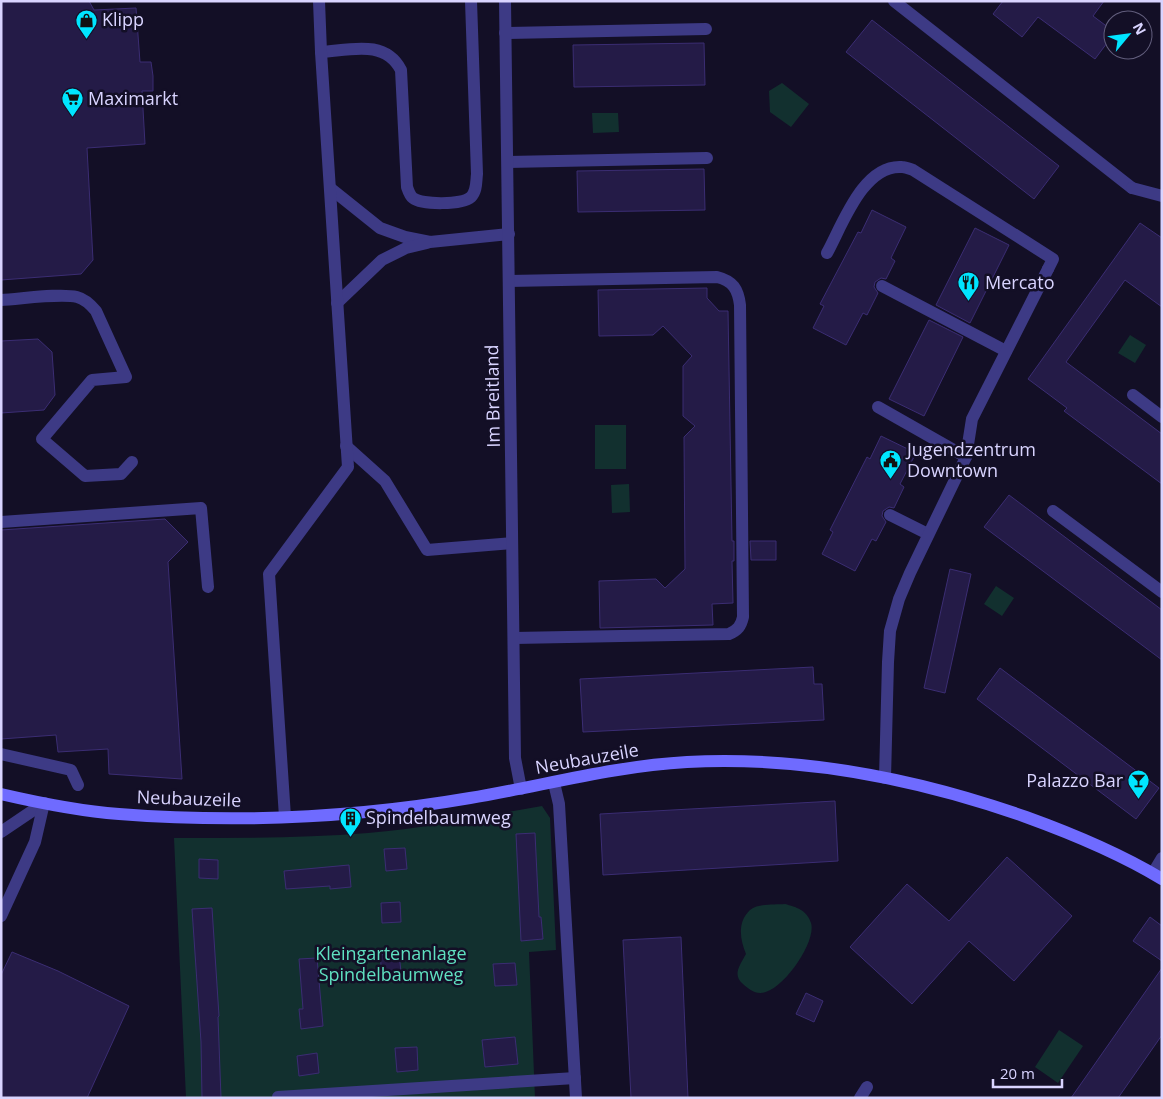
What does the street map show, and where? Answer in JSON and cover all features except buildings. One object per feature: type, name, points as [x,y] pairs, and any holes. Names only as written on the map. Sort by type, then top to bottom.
[{"type":"street","points":[[285,817],[269,574],[348,468],[319,1]]},
{"type":"street","points":[[321,52],[375,48],[388,54],[396,61],[401,70],[407,187],[412,198],[426,203],[462,201],[470,198],[475,190],[477,174],[471,1]]},
{"type":"street","name":"Im Breitland","points":[[505,1],[515,758],[521,789]]},
{"type":"street","points":[[894,1],[1132,188],[1162,196]]},
{"type":"street","points":[[505,33],[706,29]]},
{"type":"street","points":[[508,162],[707,158]]},
{"type":"street","points":[[828,253],[855,200],[866,184],[877,174],[890,168],[902,167],[913,170],[1053,259],[972,419],[966,457],[928,534],[899,599],[890,631],[885,778]]},
{"type":"street","points":[[330,188],[380,228],[405,237],[430,242]]},
{"type":"street","points":[[337,303],[382,260],[406,248],[430,242],[509,234]]},
{"type":"street","points":[[509,281],[717,277],[728,280],[734,286],[740,305],[744,617],[741,625],[736,631],[729,634],[514,638]]},
{"type":"street","points":[[882,286],[1006,351]]},
{"type":"street","points":[[1,300],[79,297],[96,311],[126,378],[92,380],[42,439],[85,476],[121,474],[132,462]]},
{"type":"street","points":[[1133,395],[1162,417]]},
{"type":"street","points":[[878,407],[966,457]]},
{"type":"street","points":[[346,446],[384,482],[428,550],[512,543]]},
{"type":"street","points":[[1,522],[201,508],[208,587]]},
{"type":"street","points":[[1053,511],[1162,592]]},
{"type":"street","points":[[890,515],[928,534]]},
{"type":"street","points":[[1,754],[71,770],[78,785]]},
{"type":"street","name":"Neubauzeile","points":[[1,794],[44,803],[117,814],[204,818],[340,815],[467,799],[632,768],[684,762],[741,760],[839,769],[936,789],[984,802],[1099,845],[1157,876]]},
{"type":"street","points":[[554,783],[559,804],[576,1098]]},
{"type":"street","points":[[1,832],[44,803]]},
{"type":"street","points":[[1,916],[35,842],[44,803]]},
{"type":"street","points":[[1157,876],[1162,858]]},
{"type":"street","points":[[278,1097],[575,1078]]},
{"type":"street","points":[[860,1098],[868,1087]]},
{"type":"green space","points":[[782,83],[809,104],[791,127],[770,112],[769,91]]},
{"type":"green space","points":[[592,113],[618,113],[619,132],[593,133]]},
{"type":"green space","points":[[1130,335],[1146,345],[1135,363],[1118,353]]},
{"type":"green space","points":[[595,425],[626,425],[626,469],[595,469]]},
{"type":"green space","points":[[629,484],[630,512],[612,513],[611,485]]},
{"type":"green space","points":[[996,586],[1014,598],[1002,616],[984,604]]},
{"type":"green space","name":"Kleingartenanlage Spindelbaumweg","points":[[542,806],[550,818],[556,950],[529,952],[535,1098],[186,1098],[174,838],[296,837],[368,833],[434,825]]},
{"type":"green space","points":[[785,904],[801,910],[807,915],[811,923],[809,942],[796,966],[778,985],[768,991],[755,992],[745,986],[738,977],[738,970],[746,954],[741,937],[743,920],[750,910],[754,908],[762,905]]},
{"type":"green space","points":[[1059,1030],[1083,1046],[1058,1083],[1035,1067]]},
{"type":"place","name":"Klipp","points":[[86,39]]},
{"type":"place","name":"Maximarkt","points":[[72,118]]},
{"type":"place","name":"Mercato","points":[[969,302]]},
{"type":"place","name":"Jugendzentrum Downtown","points":[[891,479]]},
{"type":"place","name":"Palazzo Bar","points":[[1139,800]]},
{"type":"place","name":"Spindelbaumweg","points":[[350,837]]}]
